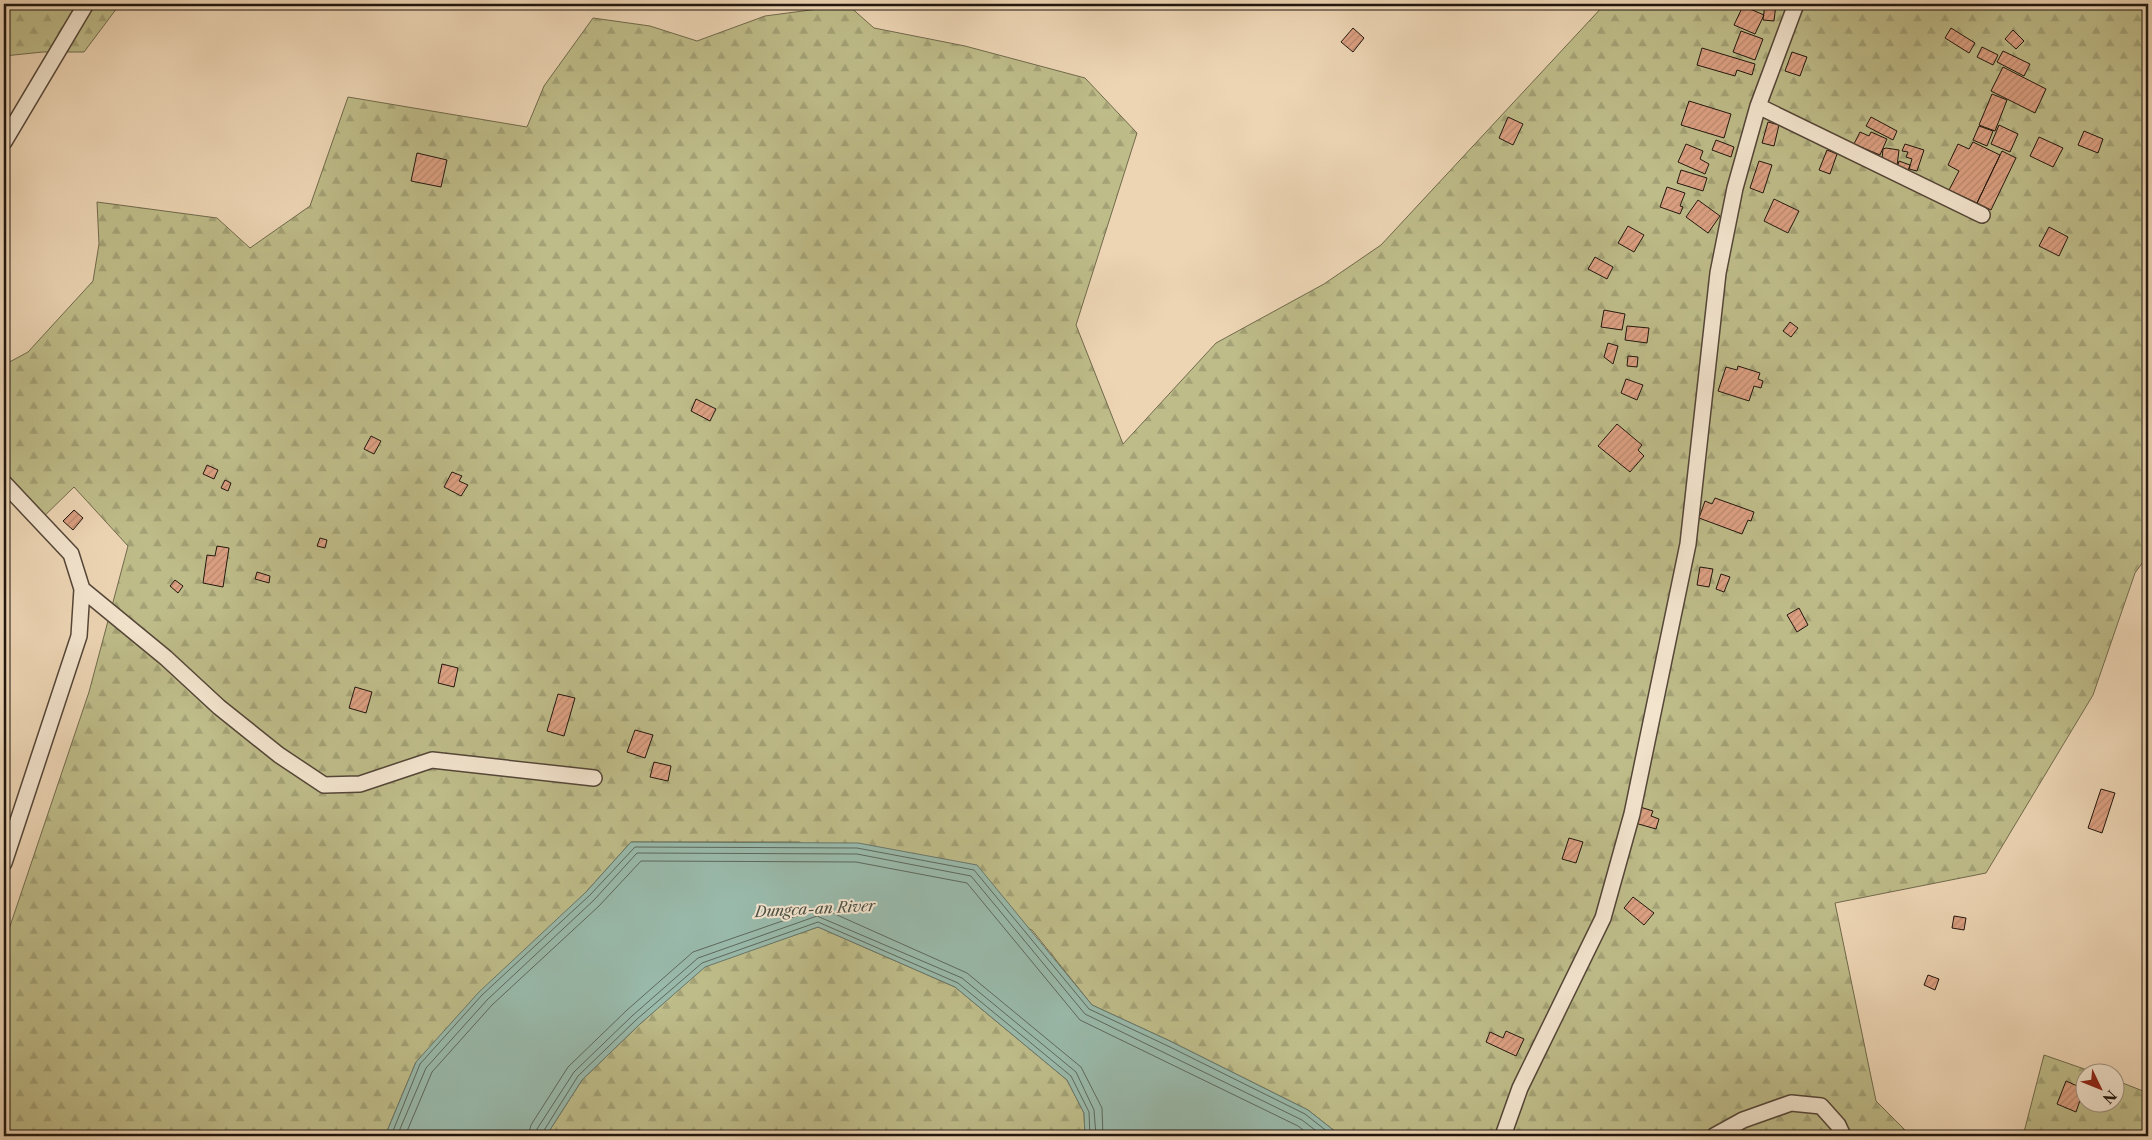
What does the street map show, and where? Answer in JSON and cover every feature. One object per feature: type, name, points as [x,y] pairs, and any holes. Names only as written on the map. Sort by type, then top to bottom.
[{"type":"street","points":[[4,142],[86,4]]},
{"type":"street","points":[[1506,1136],[1504,1133],[1520,1088],[1603,918],[1632,814],[1688,544],[1718,273],[1734,188],[1758,106],[1796,4]]},
{"type":"street","points":[[1758,106],[1982,215]]},
{"type":"street","points":[[4,483],[71,554],[82,589],[79,636],[4,863]]},
{"type":"street","points":[[82,589],[166,658],[227,713],[279,755],[324,786],[360,784],[432,760],[594,778]]},
{"type":"street","points":[[1714,1136],[1743,1120],[1791,1103],[1821,1106],[1838,1125],[1843,1136]]},
{"type":"green space","points":[[4,4],[120,4],[84,52],[43,52],[4,56]]},
{"type":"green space","points":[[1605,4],[2148,4],[2148,555],[2135,573],[2093,695],[1986,873],[1835,903],[1876,1101],[1911,1136],[1341,1136],[1308,1110],[1170,1041],[1092,1005],[1032,930],[799,842],[631,842],[586,892],[416,1062],[385,1136],[4,1136],[4,944],[89,692],[128,546],[74,487],[34,526],[4,493],[4,365],[28,352],[93,281],[99,244],[97,202],[217,218],[250,248],[310,206],[348,97],[527,127],[544,86],[593,18],[650,26],[697,41],[765,16],[848,5],[874,28],[965,46],[1085,78],[1137,133],[1076,325],[1123,444],[1216,343],[1324,284],[1381,245]]},
{"type":"green space","points":[[818,927],[955,987],[1067,1080],[1084,1113],[1085,1136],[546,1136],[582,1080],[640,1024],[705,966]]},
{"type":"green space","points":[[2044,1055],[2074,1065],[2074,1112],[2124,1112],[2124,1084],[2148,1093],[2148,1136],[2023,1136]]},
{"type":"water","name":"Dungca-an River","points":[[631,842],[858,843],[977,865],[1092,1005],[1170,1041],[1308,1110],[1341,1136],[1085,1136],[1084,1113],[1067,1080],[955,987],[818,927],[705,967],[640,1024],[582,1080],[546,1136],[385,1136],[416,1062],[479,992],[586,892]]},
{"type":"building","points":[[1765,4],[1776,4],[1774,21],[1763,20]]},
{"type":"building","points":[[1743,6],[1764,15],[1755,34],[1734,25]]},
{"type":"building","points":[[1353,28],[1364,38],[1353,52],[1341,42]]},
{"type":"building","points":[[1951,28],[1975,43],[1969,53],[1945,38]]},
{"type":"building","points":[[2013,30],[2024,41],[2016,49],[2005,39]]},
{"type":"building","points":[[1741,31],[1763,39],[1755,60],[1733,52]]},
{"type":"building","points":[[1982,47],[1998,55],[1993,65],[1977,57]]},
{"type":"building","points":[[1702,48],[1755,64],[1752,75],[1737,70],[1735,76],[1697,65]]},
{"type":"building","points":[[2003,51],[2030,64],[2024,76],[1997,62]]},
{"type":"building","points":[[1792,52],[1807,57],[1800,76],[1785,71]]},
{"type":"building","points":[[2003,67],[2046,89],[2035,113],[1991,91]]},
{"type":"building","points":[[1992,94],[2007,100],[1995,131],[1979,125]]},
{"type":"building","points":[[1689,101],[1731,114],[1724,138],[1681,125]]},
{"type":"building","points":[[1508,117],[1523,124],[1513,145],[1499,138]]},
{"type":"building","points":[[1871,117],[1897,131],[1893,140],[1866,126]]},
{"type":"building","points":[[1768,122],[1779,125],[1774,146],[1762,143]]},
{"type":"building","points":[[1999,125],[2018,134],[2010,152],[1991,144]]},
{"type":"building","points":[[1979,126],[1993,131],[1987,146],[1973,140]]},
{"type":"building","points":[[2084,131],[2103,139],[2098,153],[2078,145]]},
{"type":"building","points":[[1860,132],[1869,136],[1871,132],[1887,139],[1880,155],[1854,144]]},
{"type":"building","points":[[2039,137],[2063,148],[2053,167],[2030,156]]},
{"type":"building","points":[[1716,140],[1734,147],[1731,157],[1712,150]]},
{"type":"building","points":[[1973,142],[2000,155],[1977,203],[1949,190],[1959,171],[1948,165],[1958,144],[1969,149]]},
{"type":"building","points":[[1686,144],[1703,151],[1700,159],[1709,164],[1705,174],[1678,162]]},
{"type":"building","points":[[1905,144],[1924,150],[1917,171],[1909,169],[1912,159],[1906,157],[1908,152],[1902,151]]},
{"type":"building","points":[[1883,149],[1899,150],[1897,166],[1882,159]]},
{"type":"building","points":[[1827,150],[1837,154],[1830,174],[1819,170]]},
{"type":"building","points":[[2002,151],[2016,158],[1991,210],[1977,203]]},
{"type":"building","points":[[417,153],[447,160],[441,187],[411,181]]},
{"type":"building","points":[[1759,161],[1772,165],[1763,193],[1750,188]]},
{"type":"building","points":[[1899,161],[1910,165],[1907,174],[1896,171]]},
{"type":"building","points":[[1681,170],[1707,178],[1703,191],[1677,183]]},
{"type":"building","points":[[1667,187],[1685,193],[1680,206],[1683,207],[1680,214],[1660,207]]},
{"type":"building","points":[[1774,199],[1799,211],[1788,233],[1764,221]]},
{"type":"building","points":[[1698,200],[1720,216],[1708,233],[1686,217]]},
{"type":"building","points":[[1628,226],[1644,235],[1634,252],[1618,243]]},
{"type":"building","points":[[2049,227],[2068,237],[2059,256],[2039,246]]},
{"type":"building","points":[[1595,257],[1613,267],[1607,279],[1588,269]]},
{"type":"building","points":[[1604,310],[1625,314],[1622,330],[1601,327]]},
{"type":"building","points":[[1790,322],[1798,328],[1791,337],[1783,331]]},
{"type":"building","points":[[1627,326],[1649,328],[1647,343],[1625,340]]},
{"type":"building","points":[[1608,343],[1618,346],[1613,364],[1604,357]]},
{"type":"building","points":[[1628,356],[1638,357],[1637,367],[1627,366]]},
{"type":"building","points":[[1738,366],[1760,373],[1758,379],[1763,381],[1761,388],[1754,386],[1749,401],[1718,391],[1726,367],[1737,370]]},
{"type":"building","points":[[1626,379],[1643,385],[1637,400],[1621,393]]},
{"type":"building","points":[[696,399],[716,409],[710,421],[691,411]]},
{"type":"building","points":[[1617,424],[1642,445],[1638,450],[1644,456],[1630,472],[1598,446]]},
{"type":"building","points":[[371,436],[381,441],[374,454],[364,449]]},
{"type":"building","points":[[207,465],[218,470],[214,479],[203,474]]},
{"type":"building","points":[[452,472],[462,476],[459,481],[468,485],[461,496],[444,487]]},
{"type":"building","points":[[225,480],[231,483],[228,491],[221,488]]},
{"type":"building","points":[[1715,498],[1754,512],[1751,521],[1748,520],[1742,534],[1699,518],[1705,501],[1712,504]]},
{"type":"building","points":[[74,510],[83,518],[73,530],[63,521]]},
{"type":"building","points":[[320,538],[327,540],[325,548],[317,546]]},
{"type":"building","points":[[217,546],[229,548],[223,587],[203,583],[207,555],[215,556]]},
{"type":"building","points":[[1700,567],[1713,569],[1709,587],[1697,585]]},
{"type":"building","points":[[257,572],[270,576],[269,583],[255,579]]},
{"type":"building","points":[[1721,574],[1730,577],[1724,592],[1716,589]]},
{"type":"building","points":[[175,580],[183,586],[178,593],[170,586]]},
{"type":"building","points":[[1799,608],[1808,625],[1797,632],[1787,615]]},
{"type":"building","points":[[442,664],[458,668],[454,687],[438,683]]},
{"type":"building","points":[[355,687],[372,692],[366,713],[349,708]]},
{"type":"building","points":[[558,694],[575,698],[564,736],[547,731]]},
{"type":"building","points":[[635,730],[653,735],[645,758],[627,752]]},
{"type":"building","points":[[654,762],[671,766],[668,781],[650,777]]},
{"type":"building","points":[[2101,789],[2115,793],[2102,833],[2088,828]]},
{"type":"building","points":[[1640,807],[1653,811],[1651,816],[1659,819],[1656,829],[1635,823]]},
{"type":"building","points":[[1569,838],[1583,842],[1576,863],[1562,859]]},
{"type":"building","points":[[1633,897],[1654,913],[1644,925],[1624,908]]},
{"type":"building","points":[[1954,916],[1966,918],[1964,930],[1952,928]]},
{"type":"building","points":[[1928,975],[1939,979],[1935,990],[1924,985]]},
{"type":"building","points":[[1506,1031],[1524,1039],[1516,1056],[1486,1042],[1490,1032],[1503,1038]]},
{"type":"building","points":[[2066,1081],[2074,1085],[2074,1111],[2057,1104]]}]
